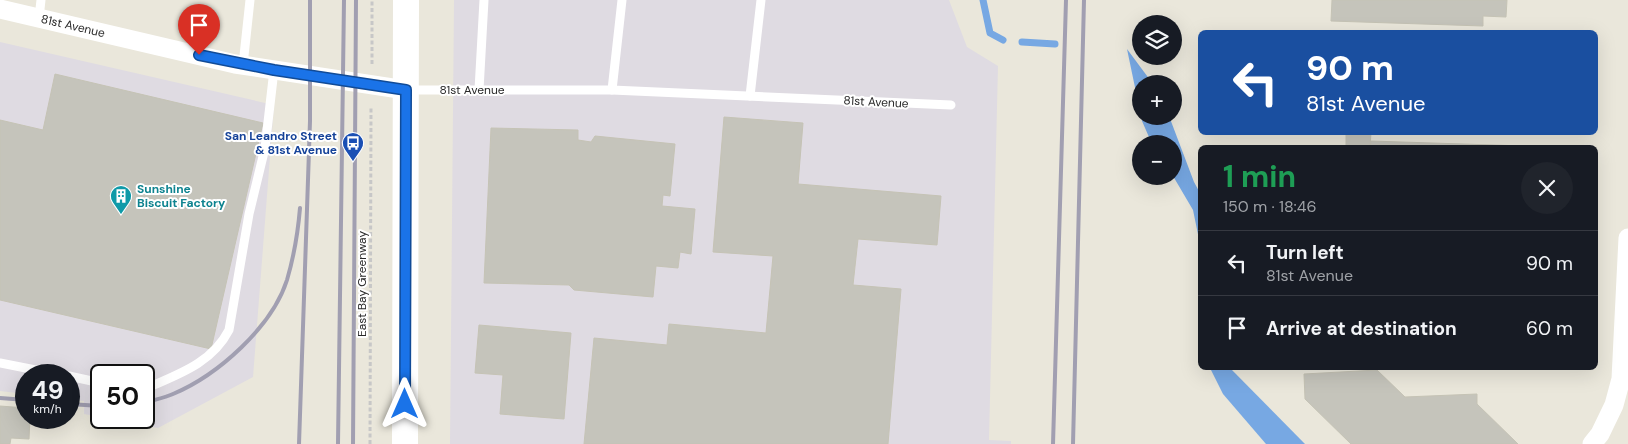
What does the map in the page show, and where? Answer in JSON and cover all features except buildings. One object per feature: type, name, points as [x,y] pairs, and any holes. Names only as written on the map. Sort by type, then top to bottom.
[{"type":"main road","points":[[405,444],[406,0]]},
{"type":"street","name":"81st Avenue","points":[[0,9],[40,9],[243,65],[406,90]]},
{"type":"street","points":[[1592,444],[1600,434],[1614,405],[1621,379],[1628,238]]},
{"type":"lane","points":[[243,65],[250,0]]},
{"type":"lane","points":[[479,90],[484,0]]},
{"type":"lane","points":[[612,90],[622,0]]},
{"type":"lane","points":[[750,96],[761,0]]},
{"type":"lane","points":[[155,385],[189,370],[212,354],[229,330],[249,214],[265,148],[274,70]]},
{"type":"lane","name":"81st Avenue","points":[[406,90],[612,90],[951,105]]},
{"type":"lane","points":[[0,363],[15,366]]},
{"type":"path","points":[[372,0],[372,43]]},
{"type":"path","name":"East Bay Greenway","points":[[370,444],[371,123]]},
{"type":"shaded area","points":[[454,0],[949,0],[967,47],[998,66],[989,440],[1011,441],[1011,444],[450,444]]},
{"type":"shaded area","name":"Sunshine Biscuit Factory","points":[[0,42],[274,105],[253,377],[158,428],[155,427],[155,364],[90,364],[90,415],[84,414],[84,401],[80,400],[80,364],[15,364],[15,393],[0,391]]},
{"type":"water","points":[[1127,49],[1132,56],[1132,65],[1139,65],[1146,75],[1132,75]]},
{"type":"water","points":[[1144,125],[1172,125],[1176,135],[1148,135]]},
{"type":"water","points":[[1182,150],[1198,189],[1198,234],[1193,210],[1178,185],[1182,185]]},
{"type":"water","points":[[1211,370],[1232,370],[1305,444],[1266,444],[1223,394]]},
{"type":"waterway","points":[[983,0],[990,33],[1003,40]]},
{"type":"waterway","points":[[1022,42],[1055,44]]},
{"type":"railway","points":[[299,444],[310,121],[310,0]]},
{"type":"railway","points":[[338,444],[344,0]]},
{"type":"railway","points":[[353,444],[356,0]]},
{"type":"railway","points":[[1053,444],[1066,0]]},
{"type":"railway","points":[[1073,444],[1084,0]]},
{"type":"railway","points":[[155,400],[190,386],[208,375],[241,348],[269,315],[280,298],[287,280],[292,262],[300,208]]},
{"type":"railway","points":[[0,398],[15,399]]},
{"type":"railway","points":[[80,405],[90,405]]},
{"type":"place","name":"San Leandro Street & 81st Avenue","points":[[353,162]]},
{"type":"place","name":"Sunshine Biscuit Factory","points":[[121,215]]},
{"type":"route","points":[[199,55],[235,64],[406,90],[405,404]]}]
